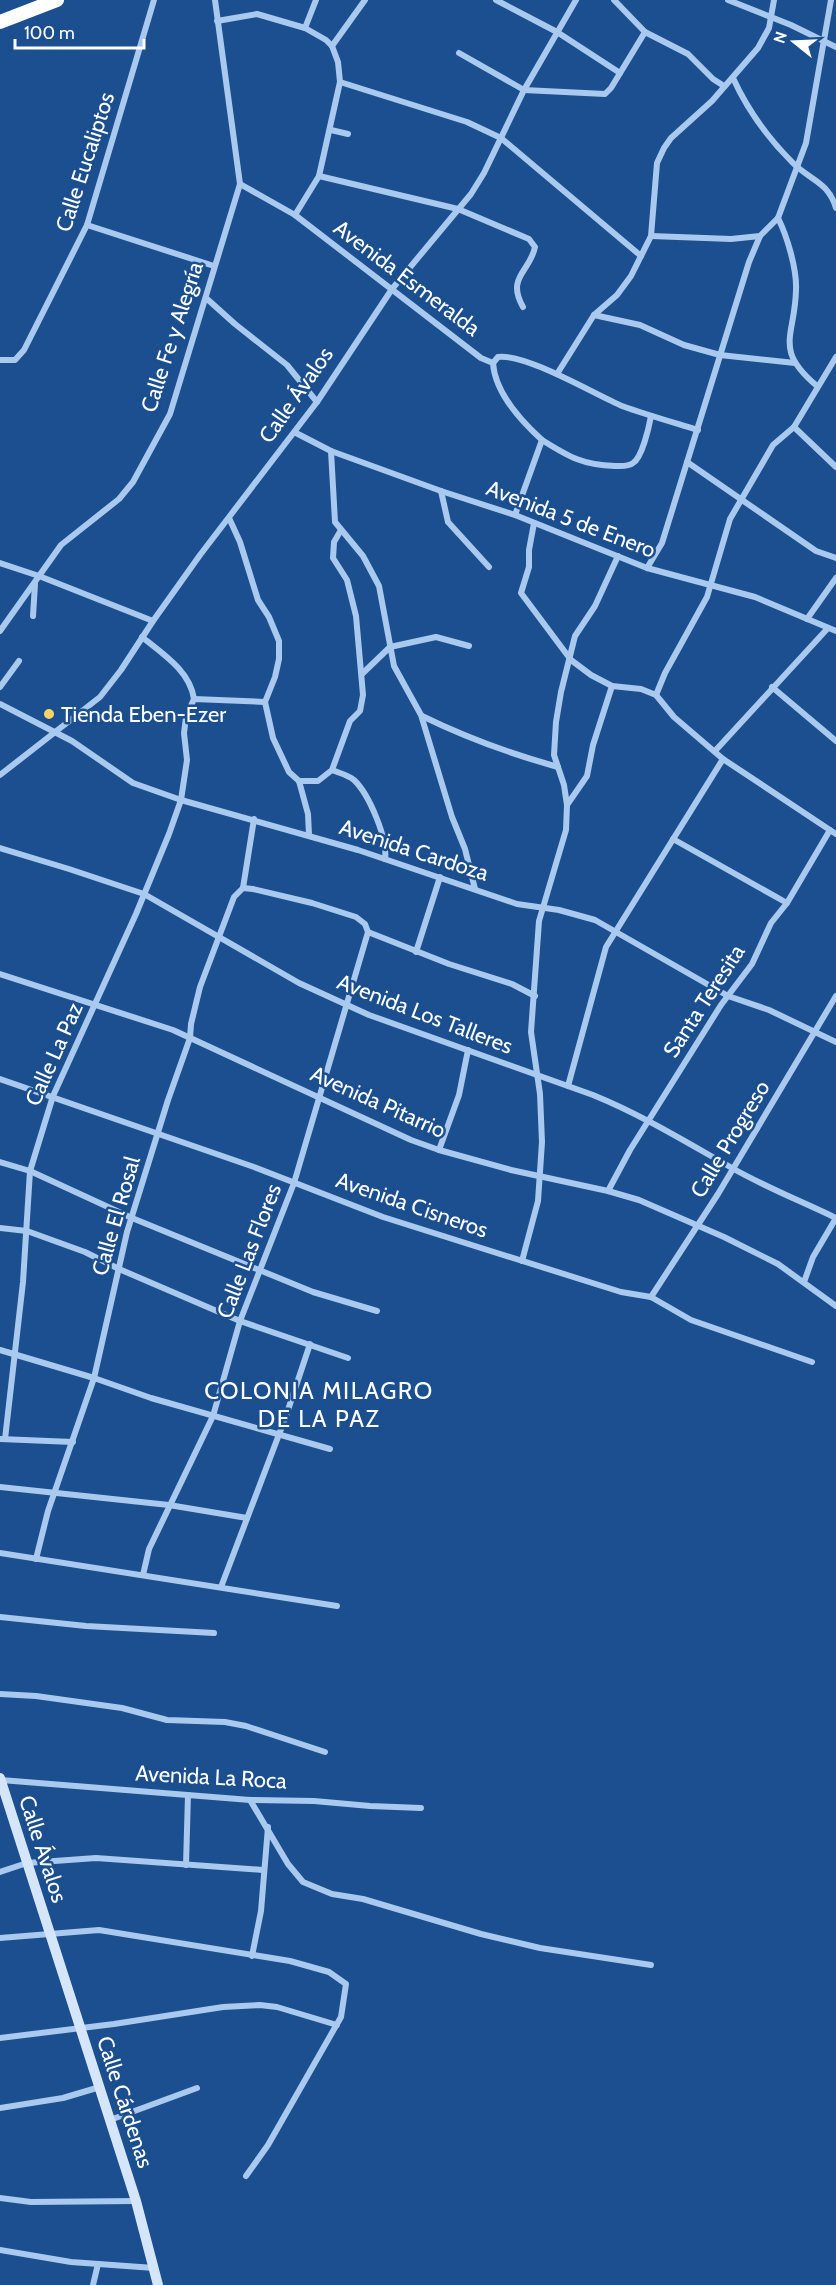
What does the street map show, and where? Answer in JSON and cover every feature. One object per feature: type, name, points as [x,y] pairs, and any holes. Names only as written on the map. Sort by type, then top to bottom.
[{"type":"highway","points":[[0,22],[57,0]]},
{"type":"street","name":"Calle Eucaliptos","points":[[0,360],[15,360],[24,350],[87,225],[154,0]]},
{"type":"street","name":"Calle Fe y Alegría","points":[[0,631],[61,545],[119,499],[133,482],[170,414],[240,184],[215,0]]},
{"type":"street","points":[[305,28],[316,0]]},
{"type":"street","points":[[332,46],[365,0]]},
{"type":"street","points":[[496,0],[557,32],[620,73]]},
{"type":"street","name":"Calle Ávalos","points":[[0,775],[100,697],[121,670],[153,621],[229,518],[296,433],[392,289],[471,194],[484,173],[524,90],[576,0]]},
{"type":"street","points":[[614,0],[645,32],[688,54],[713,79],[724,86]]},
{"type":"street","points":[[728,0],[772,16],[836,47]]},
{"type":"street","points":[[557,374],[594,315],[617,296],[631,276],[651,236],[657,164],[664,148],[671,138],[712,101],[758,48],[765,38],[774,0]]},
{"type":"street","points":[[647,568],[662,543],[749,262],[760,236],[778,218],[798,168],[806,143],[831,0]]},
{"type":"street","points":[[217,21],[257,14],[305,28],[332,46],[338,62],[340,82],[331,130],[319,176],[295,215]]},
{"type":"street","points":[[459,53],[524,90],[605,94],[645,32]]},
{"type":"street","points":[[733,78],[756,123],[798,168],[824,185],[833,197],[836,208]]},
{"type":"street","points":[[340,82],[467,122],[501,138],[641,256]]},
{"type":"street","points":[[331,130],[348,134]]},
{"type":"street","points":[[319,176],[458,209],[529,239],[535,251],[516,285],[517,296],[523,307]]},
{"type":"street","name":"Avenida Esmeralda","points":[[240,184],[295,215],[481,358],[493,363],[498,357],[507,356],[557,374],[620,405],[698,430]]},
{"type":"street","points":[[778,218],[783,228],[796,281],[796,299],[789,338],[790,353],[800,371],[817,386]]},
{"type":"street","points":[[87,225],[214,266]]},
{"type":"street","points":[[651,236],[731,239],[760,236]]},
{"type":"street","points":[[206,298],[287,365],[317,402]]},
{"type":"street","points":[[594,315],[640,325],[684,345],[720,355],[795,363]]},
{"type":"street","points":[[656,695],[665,673],[707,597],[730,519],[773,445],[795,427],[836,357]]},
{"type":"street","points":[[493,363],[497,386],[528,428],[542,440],[583,462],[593,465],[627,466],[635,463],[651,416]]},
{"type":"street","points":[[795,427],[835,465]]},
{"type":"street","name":"Avenida 5 de Enero","points":[[296,433],[331,451],[441,492],[515,515],[647,568],[755,597],[836,632]]},
{"type":"street","points":[[515,515],[542,440]]},
{"type":"street","points":[[331,451],[335,522],[363,556],[379,586],[394,666],[421,715],[452,817],[465,849],[475,889]]},
{"type":"street","points":[[687,462],[816,551],[836,558]]},
{"type":"street","points":[[441,492],[448,522],[489,567]]},
{"type":"street","points":[[229,518],[240,542],[258,600],[269,617],[279,641],[279,659],[275,677],[265,702],[273,738],[289,771],[299,782],[308,814],[309,835]]},
{"type":"street","points":[[534,523],[529,550],[529,567],[521,593],[569,658],[591,675],[612,686],[641,689],[656,695],[674,717],[723,759],[833,832]]},
{"type":"street","points":[[299,782],[318,781],[332,770],[350,721],[360,711],[363,695],[360,642],[352,596],[340,566],[333,558],[334,542],[341,530]]},
{"type":"street","points":[[522,1261],[538,1202],[542,1142],[540,1094],[531,1032],[539,921],[566,830],[567,805],[555,755],[555,722],[575,636],[595,606],[618,556]]},
{"type":"street","points":[[0,563],[153,621]]},
{"type":"street","points":[[807,619],[836,578]]},
{"type":"street","points":[[33,616],[35,583]]},
{"type":"street","points":[[715,751],[828,628]]},
{"type":"street","points":[[142,637],[180,670],[197,699],[265,702]]},
{"type":"street","points":[[362,674],[390,648],[436,637],[469,646]]},
{"type":"street","points":[[0,687],[18,661]]},
{"type":"street","points":[[567,805],[587,776],[593,745],[612,686]]},
{"type":"street","points":[[772,687],[836,741]]},
{"type":"street","name":"Calle La Paz","points":[[3,1439],[15,1354],[27,1231],[30,1171],[53,1096],[169,834],[181,800],[188,760],[184,733],[186,717],[197,699]]},
{"type":"street","name":"Avenida Cardoza","points":[[0,704],[56,731],[133,783],[181,800],[254,819],[385,859],[516,904],[595,920],[728,996],[770,1010],[836,1042]]},
{"type":"street","points":[[421,715],[452,731],[558,767]]},
{"type":"street","points":[[568,1086],[606,947],[723,759]]},
{"type":"street","points":[[332,770],[352,778],[365,793],[387,847],[385,859]]},
{"type":"street","points":[[254,819],[243,888],[312,903],[356,916],[365,924],[369,932],[449,964],[486,974],[535,996]]},
{"type":"street","name":"Santa Teresita","points":[[608,1191],[648,1121],[728,996],[753,964],[771,922],[787,903],[833,832]]},
{"type":"street","points":[[674,839],[787,903]]},
{"type":"street","name":"Avenida Los Talleres","points":[[0,849],[144,894],[299,983],[369,1015],[568,1086],[628,1110],[689,1142],[733,1169],[836,1218]]},
{"type":"street","points":[[416,952],[440,877]]},
{"type":"street","name":"Calle El Rosal","points":[[36,1559],[48,1511],[94,1378],[132,1218],[190,1038],[200,987],[234,897],[243,888]]},
{"type":"street","name":"Calle Las Flores","points":[[143,1575],[149,1549],[213,1416],[240,1321],[294,1183],[369,932]]},
{"type":"street","name":"Avenida Pitarrio","points":[[0,974],[173,1030],[411,1140],[439,1150],[539,1177],[608,1191],[639,1200],[778,1264],[836,1306]]},
{"type":"street","name":"Calle Progreso","points":[[651,1298],[733,1169],[836,996]]},
{"type":"street","points":[[439,1150],[459,1095],[468,1050]]},
{"type":"street","name":"Avenida Cisneros","points":[[0,1079],[254,1167],[383,1217],[621,1292],[651,1298],[691,1320],[812,1362]]},
{"type":"street","points":[[0,1162],[30,1171],[132,1218],[313,1292],[377,1311]]},
{"type":"street","points":[[804,1282],[813,1257],[836,1218]]},
{"type":"street","points":[[0,1228],[27,1231],[85,1252],[240,1321],[348,1358]]},
{"type":"street","points":[[221,1587],[279,1435],[310,1344]]},
{"type":"street","points":[[0,1350],[213,1416],[330,1449]]},
{"type":"street","points":[[3,1439],[73,1442]]},
{"type":"street","points":[[0,1486],[169,1505],[247,1518]]},
{"type":"street","points":[[0,1553],[337,1606]]},
{"type":"street","points":[[0,1617],[86,1626],[213,1633]]},
{"type":"street","points":[[0,1694],[36,1696],[122,1708],[167,1720],[246,1725],[325,1752]]},
{"type":"street","name":"Calle Ávalos","points":[[0,1780],[50,1932]]},
{"type":"street","name":"Avenida La Roca","points":[[0,1780],[250,1800],[314,1801],[421,1808]]},
{"type":"street","points":[[186,1865],[188,1795]]},
{"type":"street","points":[[250,1800],[268,1826],[288,1864],[303,1882],[333,1894],[363,1899],[481,1934],[540,1948],[651,1965]]},
{"type":"street","points":[[252,1956],[261,1911],[268,1826]]},
{"type":"street","points":[[0,1872],[27,1863],[96,1858],[263,1870]]},
{"type":"street","points":[[0,1938],[50,1932],[99,1930],[290,1961],[329,1972],[346,1984],[341,2017],[337,2025],[268,2145],[246,2176]]},
{"type":"street","name":"Calle Cárdenas","points":[[50,1932],[136,2201],[158,2285]]},
{"type":"street","points":[[0,2038],[223,2007],[277,2007],[337,2025]]},
{"type":"street","points":[[0,2108],[63,2098],[100,2087]]},
{"type":"street","points":[[110,2120],[197,2088]]},
{"type":"street","points":[[0,2198],[32,2202],[136,2201]]},
{"type":"street","points":[[0,2250],[98,2264],[155,2268]]},
{"type":"street","points":[[93,2285],[98,2264]]},
{"type":"place","name":"Tienda Eben-Ezer","points":[[49,714]]},
{"type":"district","name":"COLONIA MILAGRO DE LA PAZ","points":[[319,1404]]}]
